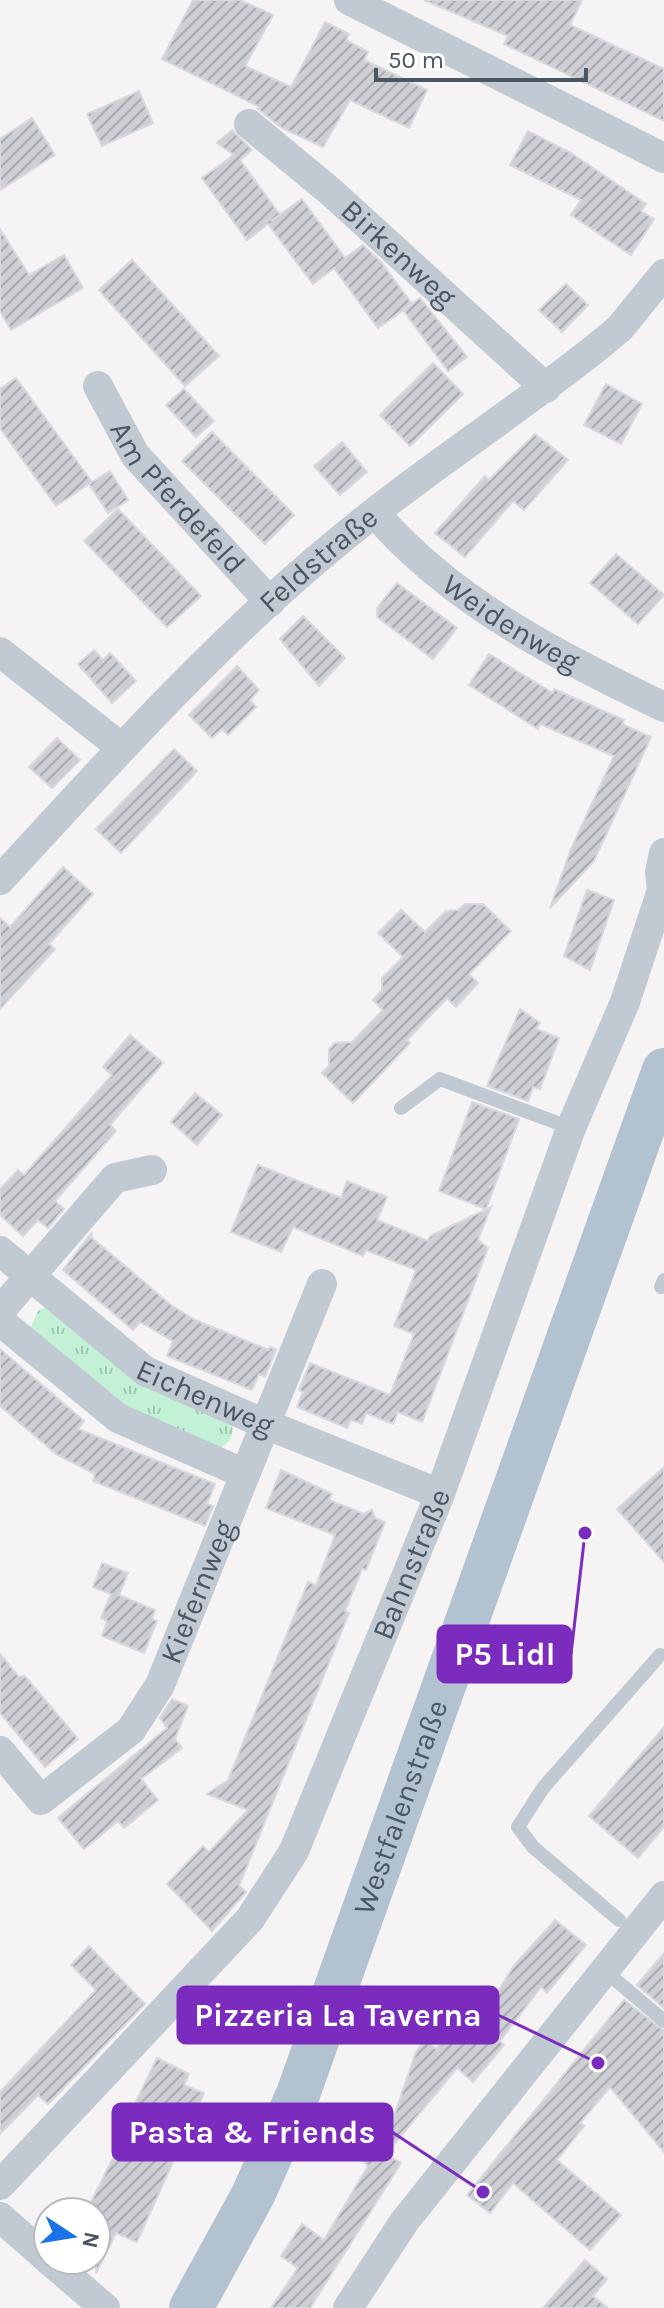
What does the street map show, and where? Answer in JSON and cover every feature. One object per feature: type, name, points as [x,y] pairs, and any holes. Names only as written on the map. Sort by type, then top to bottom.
[{"type":"main road","name":"Westfalenstraße","points":[[191,2308],[253,2195],[298,2094],[664,1070]]},
{"type":"street","points":[[349,0],[664,158]]},
{"type":"street","name":"Birkenweg","points":[[249,124],[331,192],[546,388]]},
{"type":"street","name":"Feldstraße","points":[[0,880],[122,748],[270,602],[375,513],[546,388],[620,328],[664,274]]},
{"type":"street","name":"Am Pferdefeld","points":[[98,386],[135,455],[270,602]]},
{"type":"street","name":"Weidenweg","points":[[375,513],[398,540],[486,612],[588,670],[664,707]]},
{"type":"street","points":[[0,652],[122,748]]},
{"type":"street","name":"Bahnstraße","points":[[0,2185],[250,1919],[287,1862],[440,1494],[571,1128],[630,989],[662,890],[660,872],[664,853]]},
{"type":"street","points":[[0,1311],[115,1178],[152,1170]]},
{"type":"street","name":"Eichenweg","points":[[0,1251],[145,1371],[265,1424],[440,1494]]},
{"type":"street","name":"Kiefernweg","points":[[0,1751],[41,1800],[131,1730],[160,1685],[322,1284]]},
{"type":"street","name":"Eichenweg","points":[[0,1321],[118,1418],[245,1474]]},
{"type":"street","points":[[348,2308],[404,2222],[664,1896]]},
{"type":"street","points":[[0,2217],[32,2245]]},
{"type":"street","points":[[68,2276],[104,2307]]},
{"type":"lane","points":[[401,1108],[440,1079],[571,1128]]},
{"type":"lane","points":[[619,1920],[533,1847],[518,1827],[543,1788],[660,1655]]},
{"type":"lane","points":[[605,1971],[664,2021]]},
{"type":"green space","points":[[46,1307],[230,1417],[230,1439],[218,1449],[136,1420],[31,1327],[38,1311]]},
{"type":"building","points":[[193,0],[240,0],[273,15],[245,66],[291,87],[325,22],[349,34],[346,40],[368,52],[364,60],[427,90],[409,128],[350,100],[323,147],[282,128],[258,109],[260,107],[162,59]]},
{"type":"building","points":[[424,0],[582,0],[570,25],[664,69],[664,121],[504,44],[508,36]]},
{"type":"building","points":[[139,91],[153,123],[102,146],[87,114]]},
{"type":"building","points":[[32,118],[55,155],[0,190],[0,139]]},
{"type":"building","points":[[232,130],[252,150],[240,160],[280,215],[302,199],[345,258],[363,245],[381,262],[412,304],[378,328],[334,268],[313,284],[268,224],[247,240],[202,178],[234,155],[217,143]]},
{"type":"building","points":[[528,131],[571,153],[646,204],[641,211],[654,219],[631,255],[571,215],[581,200],[510,165]]},
{"type":"building","points":[[0,229],[29,275],[64,255],[83,288],[11,330],[0,311]]},
{"type":"building","points":[[132,260],[219,356],[185,386],[99,290]]},
{"type":"building","points":[[566,284],[588,305],[562,332],[539,310]]},
{"type":"building","points":[[420,298],[467,357],[448,371],[403,310]]},
{"type":"building","points":[[433,363],[463,394],[410,446],[380,415]]},
{"type":"building","points":[[16,378],[92,482],[56,506],[0,428],[0,389]]},
{"type":"building","points":[[606,384],[642,404],[621,444],[584,425]]},
{"type":"building","points":[[184,389],[214,421],[196,437],[166,405]]},
{"type":"building","points":[[212,432],[294,515],[265,544],[182,461]]},
{"type":"building","points":[[535,434],[568,460],[524,510],[513,501],[465,557],[435,533],[485,476],[489,480]]},
{"type":"building","points":[[342,442],[367,472],[340,495],[314,466]]},
{"type":"building","points":[[110,471],[128,500],[108,513],[89,484]]},
{"type":"building","points":[[118,509],[201,596],[167,627],[84,541]]},
{"type":"building","points":[[616,554],[664,595],[638,624],[590,583]]},
{"type":"building","points":[[397,583],[457,628],[433,659],[377,617],[377,608]]},
{"type":"building","points":[[303,616],[345,658],[319,686],[280,639]]},
{"type":"building","points":[[94,650],[103,660],[110,653],[136,681],[112,703],[78,664]]},
{"type":"building","points":[[489,654],[553,693],[554,689],[624,720],[622,724],[651,737],[594,861],[550,908],[571,849],[614,756],[540,724],[538,729],[469,685]]},
{"type":"building","points":[[237,666],[259,690],[250,700],[256,707],[228,735],[222,729],[212,738],[189,715]]},
{"type":"building","points":[[57,738],[80,760],[52,788],[29,767]]},
{"type":"building","points":[[174,749],[197,771],[121,853],[96,829]]},
{"type":"building","points":[[63,867],[93,894],[49,944],[55,949],[0,1009],[0,918],[10,927]]},
{"type":"building","points":[[587,890],[614,900],[590,970],[564,956]]},
{"type":"building","points":[[465,904],[483,904],[511,931],[469,974],[478,983],[456,1007],[447,998],[407,1040],[410,1043],[353,1103],[322,1073],[329,1066],[329,1049],[335,1043],[352,1042],[383,1010],[373,1000],[382,990],[382,978],[403,957],[378,933],[401,910],[425,932],[446,911],[458,910]]},
{"type":"building","points":[[520,1009],[540,1023],[536,1029],[559,1038],[540,1089],[533,1087],[528,1101],[487,1086]]},
{"type":"building","points":[[130,1035],[163,1063],[110,1125],[116,1131],[55,1201],[64,1209],[48,1228],[38,1220],[23,1236],[0,1215],[0,1189],[18,1170],[24,1175],[112,1075],[103,1067]]},
{"type":"building","points":[[195,1093],[222,1115],[197,1145],[171,1122]]},
{"type":"building","points":[[472,1102],[519,1119],[486,1209],[439,1191]]},
{"type":"building","points":[[258,1165],[341,1198],[347,1181],[387,1197],[377,1220],[428,1241],[430,1236],[491,1207],[478,1240],[488,1248],[422,1422],[398,1412],[393,1424],[366,1413],[362,1424],[351,1420],[347,1428],[297,1407],[303,1392],[299,1390],[310,1363],[390,1395],[414,1334],[394,1326],[416,1270],[366,1250],[363,1256],[293,1227],[281,1252],[231,1232]]},
{"type":"building","points":[[92,1232],[91,1237],[171,1305],[195,1320],[269,1350],[270,1347],[276,1349],[265,1377],[259,1374],[252,1390],[167,1356],[173,1341],[140,1322],[133,1330],[63,1270]]},
{"type":"building","points":[[0,1349],[84,1421],[78,1429],[215,1484],[207,1504],[213,1506],[205,1526],[93,1481],[95,1474],[56,1454],[0,1406]]},
{"type":"building","points":[[664,1467],[664,1562],[617,1509]]},
{"type":"building","points":[[281,1470],[332,1494],[329,1500],[364,1514],[372,1510],[375,1518],[385,1522],[345,1611],[349,1613],[239,1886],[246,1892],[212,1931],[167,1884],[203,1846],[209,1852],[248,1810],[207,1794],[228,1780],[308,1582],[316,1585],[335,1535],[266,1508]]},
{"type":"building","points":[[102,1563],[128,1573],[119,1595],[155,1610],[152,1619],[157,1621],[144,1653],[102,1636],[107,1621],[101,1618],[111,1594],[93,1587]]},
{"type":"building","points":[[0,1654],[19,1677],[25,1676],[78,1739],[45,1767],[0,1713]]},
{"type":"building","points":[[172,1699],[188,1706],[175,1739],[182,1748],[141,1779],[158,1800],[124,1828],[118,1821],[84,1849],[58,1818],[167,1728],[160,1718]]},
{"type":"building","points":[[664,1727],[664,1827],[638,1858],[589,1816]]},
{"type":"building","points":[[555,1920],[586,1945],[547,1993],[541,1987],[500,2041],[504,2045],[473,2082],[457,2068],[386,2154],[401,2163],[310,2308],[271,2308],[298,2268],[281,2256],[302,2224],[324,2240],[368,2166],[334,2133],[340,2124],[382,2151],[416,2052],[425,2039],[436,2049],[465,2014],[478,2023],[515,1964]]},
{"type":"building","points":[[89,1946],[145,2004],[48,2104],[38,2095],[0,2134],[0,2092],[96,1990],[71,1965]]},
{"type":"building","points":[[664,1953],[664,2008],[637,1985]]},
{"type":"building","points":[[624,2000],[664,2031],[664,2152],[610,2087],[580,2123],[584,2126],[557,2160],[621,2215],[590,2250],[513,2183],[490,2213],[467,2195]]},
{"type":"building","points":[[157,2058],[189,2074],[184,2085],[204,2093],[137,2242],[116,2233],[112,2241],[112,2196],[94,2196],[131,2122],[127,2120]]},
{"type":"building","points":[[585,2260],[607,2279],[593,2296],[608,2308],[543,2308]]},
{"type":"place","name":"P5 Lidl","points":[[585,1533]]},
{"type":"place","name":"Pizzeria La Taverna","points":[[598,2063]]},
{"type":"place","name":"Pasta & Friends","points":[[483,2192]]}]
